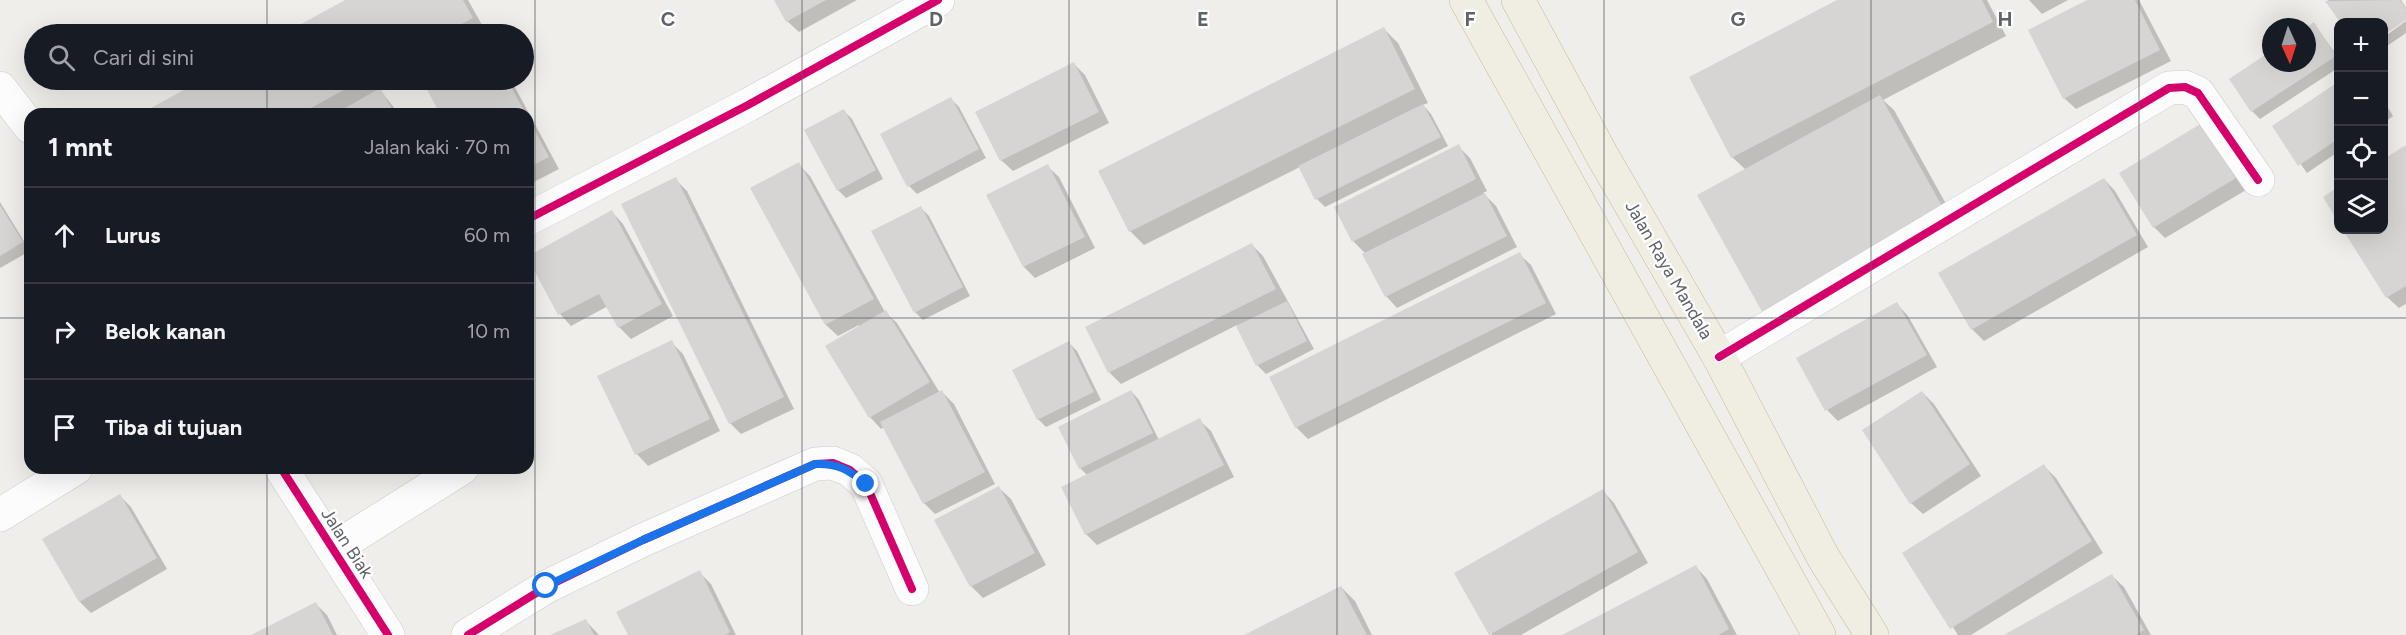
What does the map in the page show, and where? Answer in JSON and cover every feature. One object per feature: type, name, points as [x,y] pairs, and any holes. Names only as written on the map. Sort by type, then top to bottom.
[{"type":"highway","points":[[1466,0],[1819,635]]},
{"type":"highway","name":"Jalan Raya Mandala","points":[[1518,0],[1603,157],[1719,357],[1823,557],[1872,635]]},
{"type":"highway","points":[[1787,577],[1823,557]]},
{"type":"street","points":[[534,216],[748,105],[938,0]]},
{"type":"street","points":[[1719,357],[2169,88],[2185,87],[2198,93],[2258,180]]},
{"type":"street","points":[[0,88],[24,119]]},
{"type":"street","points":[[468,635],[546,586],[653,535],[815,464],[833,463],[850,470],[866,484],[912,589]]},
{"type":"street","points":[[0,515],[66,474]]},
{"type":"street","name":"Jalan Biak","points":[[285,474],[388,635]]},
{"type":"street","points":[[333,549],[452,474]]},
{"type":"building","points":[[345,0],[463,0],[473,18],[462,24],[301,24]]},
{"type":"building","points":[[774,0],[826,0],[786,22]]},
{"type":"building","points":[[1837,0],[1982,0],[1993,22],[1731,158],[1689,77]]},
{"type":"building","points":[[2087,0],[2135,0],[2160,50],[2063,99],[2028,30]]},
{"type":"building","points":[[2400,0],[2406,9],[2406,20],[2388,32],[2388,18],[2337,18],[2325,1]]},
{"type":"building","points":[[2316,25],[2334,53],[2334,57],[2316,69]]},
{"type":"building","points":[[1384,27],[1415,89],[1129,232],[1098,171]]},
{"type":"building","points":[[2262,57],[2262,72],[2312,72],[2251,112],[2229,79]]},
{"type":"building","points":[[1074,62],[1099,112],[1000,161],[975,112]]},
{"type":"building","points":[[2334,85],[2334,142],[2298,166],[2272,126]]},
{"type":"building","points":[[184,90],[344,90],[311,108],[151,108]]},
{"type":"building","points":[[377,90],[381,90],[392,108],[345,108]]},
{"type":"building","points":[[427,90],[513,90],[523,108],[437,108]]},
{"type":"building","points":[[1880,95],[1948,217],[1765,317],[1697,195]]},
{"type":"building","points":[[951,97],[979,149],[907,187],[880,134]]},
{"type":"building","points":[[1423,104],[1441,137],[1315,200],[1298,166]]},
{"type":"building","points":[[844,109],[876,170],[837,191],[804,130]]},
{"type":"building","points":[[2202,123],[2236,178],[2153,228],[2119,173]]},
{"type":"building","points":[[534,129],[549,157],[534,165]]},
{"type":"building","points":[[1459,144],[1476,179],[1352,242],[1334,207]]},
{"type":"building","points":[[2406,145],[2406,286],[2386,298],[2346,234],[2388,234],[2388,156]]},
{"type":"building","points":[[799,162],[874,299],[825,325],[750,188]]},
{"type":"building","points":[[1048,164],[1085,237],[1023,267],[986,195]]},
{"type":"building","points":[[676,177],[784,397],[729,424],[621,204]]},
{"type":"building","points":[[2104,178],[2137,235],[1971,330],[1938,273]]},
{"type":"building","points":[[2334,190],[2334,215],[2323,197]]},
{"type":"building","points":[[1485,193],[1507,236],[1385,297],[1362,254]]},
{"type":"building","points":[[0,205],[23,242],[0,256]]},
{"type":"building","points":[[921,206],[963,287],[914,313],[871,231]]},
{"type":"building","points":[[612,210],[662,304],[618,328],[599,294],[558,315],[534,270],[534,253]]},
{"type":"building","points":[[1252,243],[1276,289],[1108,373],[1085,327]]},
{"type":"building","points":[[1520,252],[1546,303],[1295,428],[1269,377]]},
{"type":"building","points":[[1287,301],[1307,341],[1256,366],[1236,326]]},
{"type":"building","points":[[1897,302],[1927,355],[1825,411],[1796,358]]},
{"type":"building","points":[[886,310],[930,382],[869,418],[825,346]]},
{"type":"building","points":[[672,340],[710,419],[635,455],[597,376]]},
{"type":"building","points":[[1069,341],[1094,392],[1037,420],[1012,370]]},
{"type":"building","points":[[942,390],[985,472],[923,504],[880,422]]},
{"type":"building","points":[[1131,390],[1153,433],[1079,469],[1058,427]]},
{"type":"building","points":[[1922,391],[1970,464],[1910,504],[1862,430]]},
{"type":"building","points":[[1200,418],[1224,465],[1085,535],[1061,487]]},
{"type":"building","points":[[2044,464],[2092,541],[1950,629],[1902,553]]},
{"type":"building","points":[[999,486],[1035,553],[970,587],[934,520]]},
{"type":"building","points":[[1603,489],[1638,552],[1489,635],[1454,573]]},
{"type":"building","points":[[120,494],[157,558],[79,602],[42,539]]},
{"type":"building","points":[[1696,565],[1729,629],[1718,635],[1562,635]]},
{"type":"building","points":[[700,570],[730,632],[725,635],[628,635],[616,612]]},
{"type":"building","points":[[2112,574],[2144,630],[2136,635],[2004,635]]},
{"type":"building","points":[[1341,586],[1367,635],[1244,635]]},
{"type":"building","points":[[316,602],[333,635],[251,635]]},
{"type":"building","points":[[586,619],[594,635],[550,635]]},
{"type":"cycle path","points":[[534,216],[748,105],[938,0]]},
{"type":"cycle path","points":[[1719,357],[2169,88],[2185,87],[2198,93],[2258,180]]},
{"type":"cycle path","points":[[468,635],[546,587],[643,540],[815,464],[833,463],[850,470],[866,484],[912,589]]},
{"type":"cycle path","points":[[285,474],[388,635]]},
{"type":"route","points":[[546,586],[643,540],[815,464],[833,463],[850,470],[866,484]]}]
